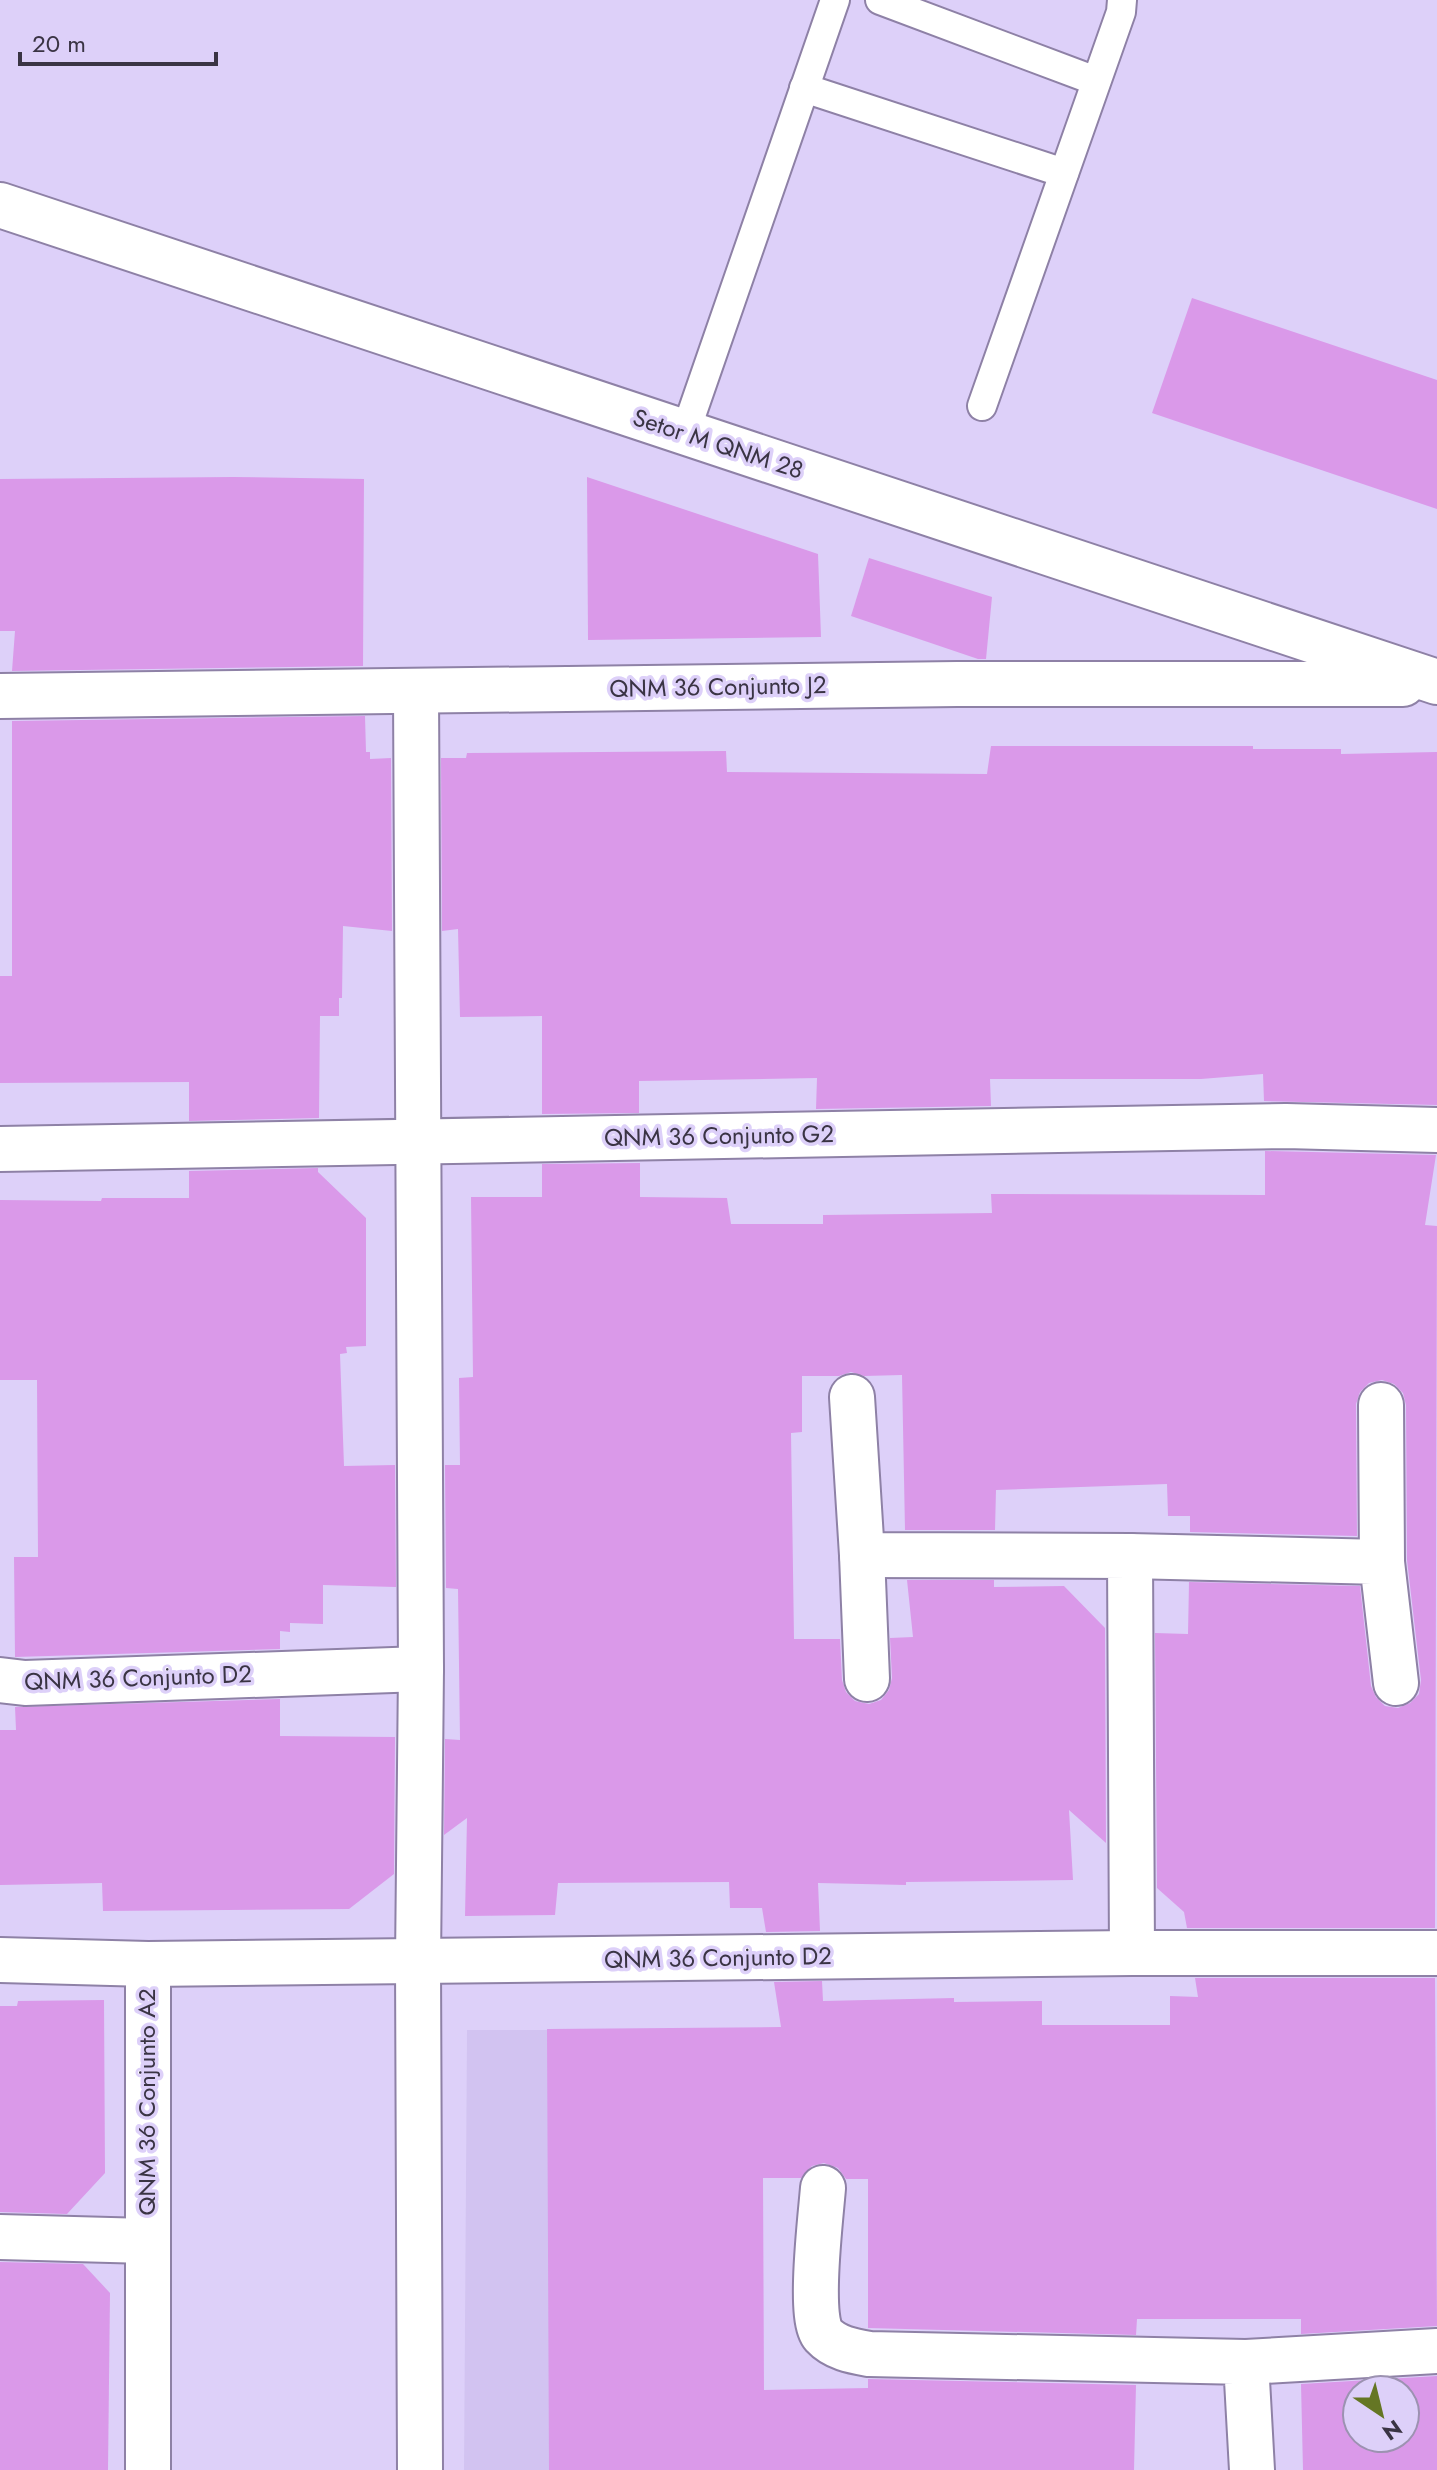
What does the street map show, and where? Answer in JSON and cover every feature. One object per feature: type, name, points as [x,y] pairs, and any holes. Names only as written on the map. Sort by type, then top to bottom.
[{"type":"street","name":"Setor M QNM 28","points":[[0,205],[1437,683]]},
{"type":"street","name":"QNM 36 Conjunto J2","points":[[0,696],[957,684],[1437,683]]},
{"type":"street","points":[[416,691],[421,1669],[418,1962],[420,2470]]},
{"type":"street","name":"QNM 36 Conjunto G2","points":[[0,1149],[1286,1126],[1437,1130]]},
{"type":"street","points":[[852,1397],[867,1679]]},
{"type":"street","points":[[1381,1405],[1382,1562],[1396,1683]]},
{"type":"street","points":[[862,1555],[1130,1556],[1382,1562]]},
{"type":"street","points":[[1130,1556],[1132,1953]]},
{"type":"street","name":"QNM 36 Conjunto D2","points":[[0,1680],[25,1683],[421,1669]]},
{"type":"street","name":"QNM 36 Conjunto D2","points":[[0,1960],[148,1964],[1132,1953],[1437,1953]]},
{"type":"street","name":"QNM 36 Conjunto A2","points":[[148,1964],[148,2470]]},
{"type":"street","points":[[823,2188],[815,2311],[821,2334],[842,2349],[869,2354],[1246,2362],[1437,2351]]},
{"type":"street","name":"QNM 36 Conjunto A2","points":[[0,2237],[147,2241]]},
{"type":"street","points":[[1246,2362],[1252,2470]]},
{"type":"lane","points":[[685,433],[835,0]]},
{"type":"lane","points":[[880,0],[1096,81]]},
{"type":"lane","points":[[982,406],[1121,12],[1122,0]]},
{"type":"lane","points":[[804,88],[1064,173]]},
{"type":"shaded area","points":[[467,2030],[752,2030],[748,2470],[464,2470]]},
{"type":"building","points":[[1192,298],[1437,380],[1437,509],[1152,413]]},
{"type":"building","points":[[587,477],[818,554],[821,637],[588,640]]},
{"type":"building","points":[[0,479],[364,479],[363,666],[12,671],[15,631],[0,631]]},
{"type":"building","points":[[869,558],[992,597],[986,659],[978,659],[851,616]]},
{"type":"building","points":[[365,716],[366,752],[370,752],[370,759],[391,758],[392,931],[343,926],[339,1016],[320,1016],[319,1118],[189,1121],[189,1082],[0,1083],[0,976],[12,976],[12,721]]},
{"type":"building","points":[[991,746],[1253,746],[1253,749],[1341,749],[1341,754],[1437,752],[1437,1105],[1264,1101],[1263,1074],[1201,1079],[990,1079],[991,1106],[816,1109],[817,1078],[639,1081],[639,1113],[542,1114],[542,1016],[460,1017],[458,929],[442,931],[441,758],[466,758],[467,753],[726,751],[727,772],[987,774]]},
{"type":"building","points":[[1265,1151],[1436,1155],[1425,1225],[1437,1226],[1435,1928],[1187,1928],[1184,1912],[1157,1888],[1155,1633],[1188,1634],[1189,1582],[1360,1586],[1371,1686],[1376,1697],[1385,1706],[1398,1708],[1410,1703],[1419,1694],[1421,1680],[1407,1560],[1406,1405],[1403,1393],[1394,1384],[1382,1380],[1369,1383],[1360,1392],[1356,1404],[1357,1536],[1190,1532],[1190,1516],[1168,1516],[1167,1484],[996,1490],[995,1530],[905,1530],[902,1375],[864,1376],[851,1372],[839,1376],[802,1376],[802,1432],[791,1433],[794,1639],[840,1639],[842,1680],[846,1692],[855,1701],[869,1704],[881,1700],[889,1690],[892,1678],[890,1638],[913,1637],[907,1580],[994,1580],[994,1587],[1064,1586],[1105,1628],[1106,1843],[1069,1810],[1073,1880],[906,1882],[906,1885],[818,1883],[820,1931],[766,1932],[762,1908],[730,1908],[729,1882],[558,1883],[555,1915],[465,1916],[467,1818],[444,1835],[445,1739],[460,1740],[458,1589],[446,1588],[445,1465],[460,1465],[459,1378],[473,1377],[471,1197],[542,1197],[542,1164],[640,1163],[640,1197],[727,1198],[731,1224],[823,1224],[823,1215],[992,1213],[991,1194],[1265,1195]]},
{"type":"building","points":[[318,1168],[318,1172],[366,1218],[366,1346],[346,1347],[347,1353],[340,1354],[344,1466],[395,1465],[396,1587],[323,1585],[323,1624],[290,1623],[290,1632],[280,1631],[280,1649],[15,1657],[14,1557],[38,1557],[37,1380],[0,1380],[0,1200],[189,1198],[189,1171]]},
{"type":"building","points":[[280,1699],[280,1736],[395,1737],[394,1874],[349,1909],[103,1911],[102,1883],[0,1885],[0,1730],[16,1730],[15,1707]]},
{"type":"building","points":[[1195,1978],[1435,1978],[1437,2326],[1301,2334],[1301,2319],[1137,2319],[1136,2335],[868,2328],[868,2179],[846,2179],[838,2168],[824,2163],[812,2166],[801,2178],[763,2178],[764,2390],[868,2388],[868,2379],[1136,2385],[1134,2470],[549,2470],[547,2029],[781,2027],[774,1982],[822,1981],[823,2001],[954,1998],[954,2002],[1042,2001],[1042,2025],[1170,2025],[1170,1996],[1198,1997]]},
{"type":"building","points":[[104,2000],[105,2173],[67,2214],[0,2212],[0,2006],[17,2006],[18,2001]]},
{"type":"building","points":[[0,2262],[83,2264],[110,2293],[108,2470],[0,2470]]},
{"type":"building","points":[[1437,2376],[1437,2470],[1303,2470],[1301,2384],[1341,2382],[1341,2454],[1421,2454],[1421,2377]]}]
